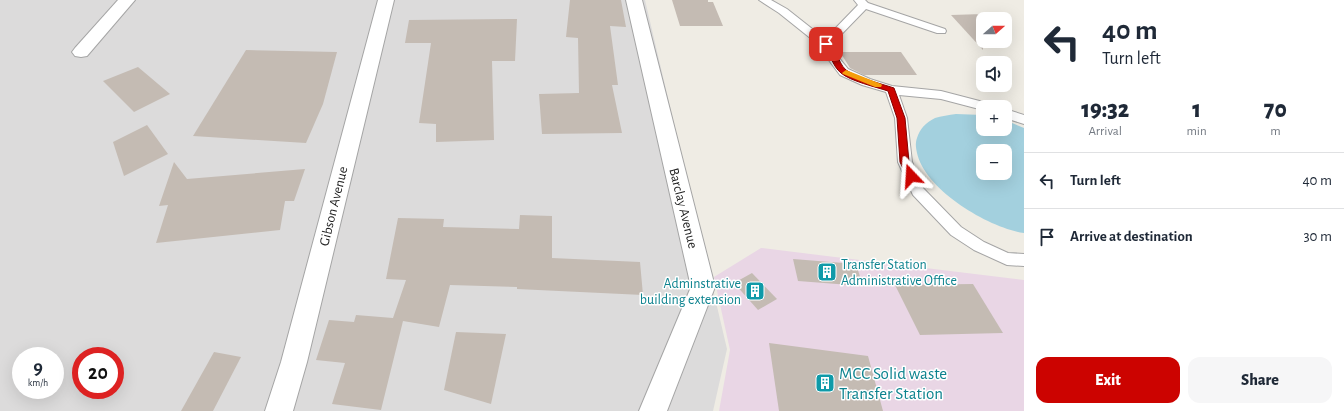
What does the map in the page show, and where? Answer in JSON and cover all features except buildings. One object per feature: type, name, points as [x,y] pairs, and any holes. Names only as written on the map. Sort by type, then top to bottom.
[{"type":"street","points":[[81,52],[127,0]]},
{"type":"street","name":"Gibson Avenue","points":[[279,411],[294,362],[386,0]]},
{"type":"street","name":"Barclay Avenue","points":[[634,0],[703,287],[653,411]]},
{"type":"lane","points":[[764,0],[783,11],[830,47],[834,59],[844,72],[866,82],[891,90],[941,95],[976,104]]},
{"type":"lane","points":[[826,44],[861,3],[942,31]]},
{"type":"lane","points":[[891,90],[901,118],[905,162],[918,191],[956,231],[979,246],[1007,259],[1024,260]]},
{"type":"lane","points":[[1012,116],[1024,120]]},
{"type":"shaded area","points":[[0,0],[645,0],[727,349],[713,411],[0,411]]},
{"type":"shaded area","points":[[761,248],[1024,280],[1024,411],[719,411],[730,350],[714,277]]},
{"type":"water","points":[[956,114],[976,115],[976,136],[1012,136],[1012,123],[1024,128],[1024,233],[994,224],[960,205],[932,180],[922,167],[917,153],[916,140],[923,126],[935,118]]},
{"type":"slow traffic","points":[[846,73],[866,82],[878,85]]},
{"type":"place","name":"Transfer Station Administrative Office","points":[[827,272]]},
{"type":"place","name":"Adminstrative building extension","points":[[755,291]]},
{"type":"place","name":"MCC Solid waste Transfer Station","points":[[825,383]]},
{"type":"route","points":[[826,44],[830,47],[834,59],[844,72],[866,82],[891,90],[901,118],[905,162],[911,176]]}]
